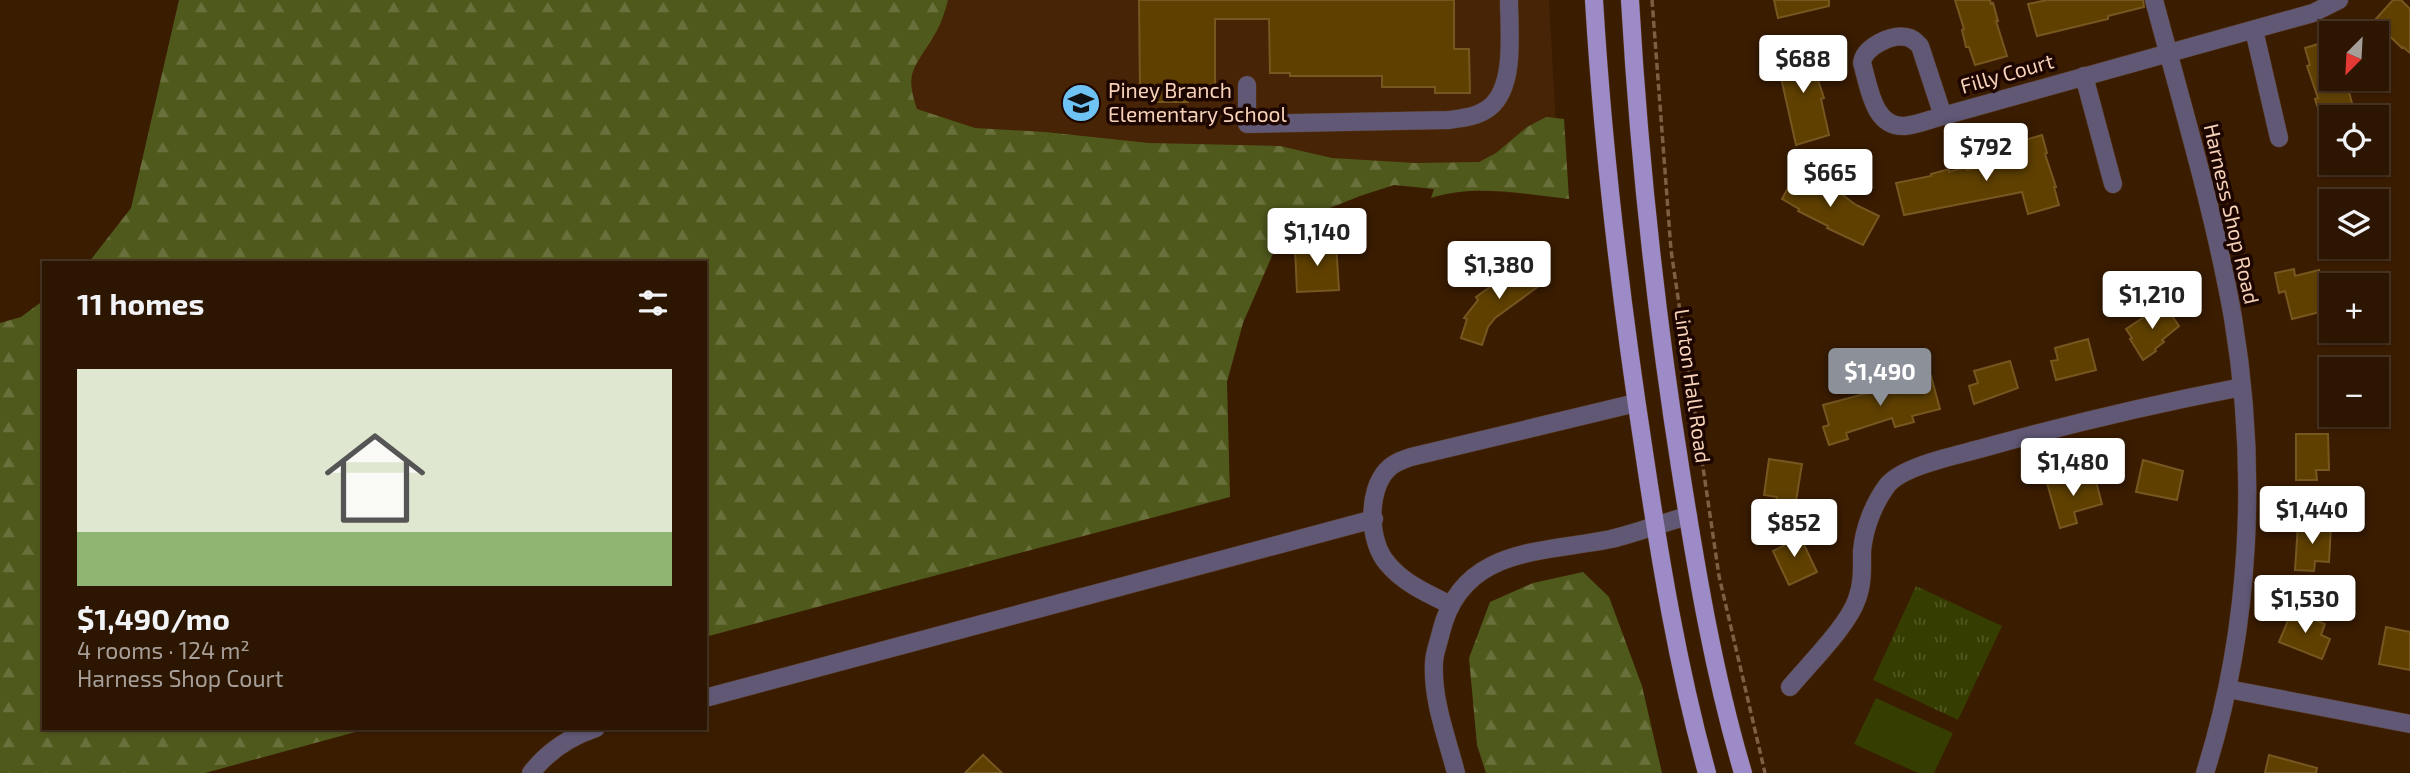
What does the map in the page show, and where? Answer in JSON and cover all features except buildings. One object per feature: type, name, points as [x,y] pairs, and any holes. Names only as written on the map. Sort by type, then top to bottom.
[{"type":"main road","points":[[1594,0],[1602,126],[1636,403],[1682,671],[1707,773]]},
{"type":"main road","name":"Linton Hall Road","points":[[1630,0],[1637,131],[1671,407],[1688,516],[1720,686],[1743,773]]},
{"type":"street","points":[[1247,85],[1247,124],[1448,120],[1479,114],[1497,100],[1508,74],[1509,0]]},
{"type":"street","name":"Harness Shop Road","points":[[2154,0],[2228,294],[2242,387],[2246,463],[2245,546],[2240,614],[2220,728],[2206,773]]},
{"type":"street","name":"Filly Court","points":[[1943,116],[1920,46],[1913,39],[1904,36],[1894,38],[1868,49],[1862,63],[1877,112],[1885,121],[1895,126],[1907,126],[1943,116],[2084,76],[2313,13],[2339,0]]},
{"type":"street","points":[[2254,30],[2279,138]]},
{"type":"street","name":"Filly Court","points":[[2084,76],[2113,184]]},
{"type":"street","points":[[1790,688],[1848,617],[1857,600],[1862,582],[1866,529],[1874,505],[1887,484],[1902,473],[1945,458],[2096,417],[2242,387]]},
{"type":"street","points":[[1451,604],[1424,592],[1386,562],[1378,551],[1374,519],[1377,486],[1388,468],[1398,462],[1636,403]]},
{"type":"street","points":[[1456,773],[1439,710],[1434,662],[1444,620],[1451,604],[1464,587],[1500,560],[1545,548],[1612,539],[1688,516]]},
{"type":"street","points":[[707,697],[1374,519]]},
{"type":"street","points":[[2228,689],[2410,724]]},
{"type":"street","points":[[531,773],[557,747],[590,730]]},
{"type":"path","points":[[1652,0],[1673,264],[1719,576],[1765,773]]},
{"type":"shaded area","name":"Piney Branch Elementary School","points":[[660,0],[1549,0],[1560,197],[600,120]]},
{"type":"green space","points":[[179,0],[948,0],[938,29],[913,71],[913,97],[917,109],[975,128],[1149,143],[1280,146],[1332,158],[1415,163],[1479,162],[1496,153],[1527,127],[1546,117],[1564,119],[1569,199],[1483,191],[1431,198],[1434,189],[1394,185],[1325,210],[1275,249],[1243,323],[1227,382],[1230,497],[707,636],[707,261],[90,261],[131,208]]},
{"type":"green space","points":[[42,301],[42,730],[363,730],[205,773],[0,773],[0,323],[21,317]]},
{"type":"green space","points":[[1583,572],[1609,597],[1642,686],[1662,773],[1486,773],[1477,745],[1469,658],[1490,602],[1533,583]]},
{"type":"green space","points":[[1916,586],[2002,626],[1958,720],[1873,680]]},
{"type":"green space","points":[[1876,698],[1953,733],[1934,773],[1918,773],[1854,744]]},
{"type":"place","name":"Piney Branch Elementary School","points":[[1081,103]]}]
